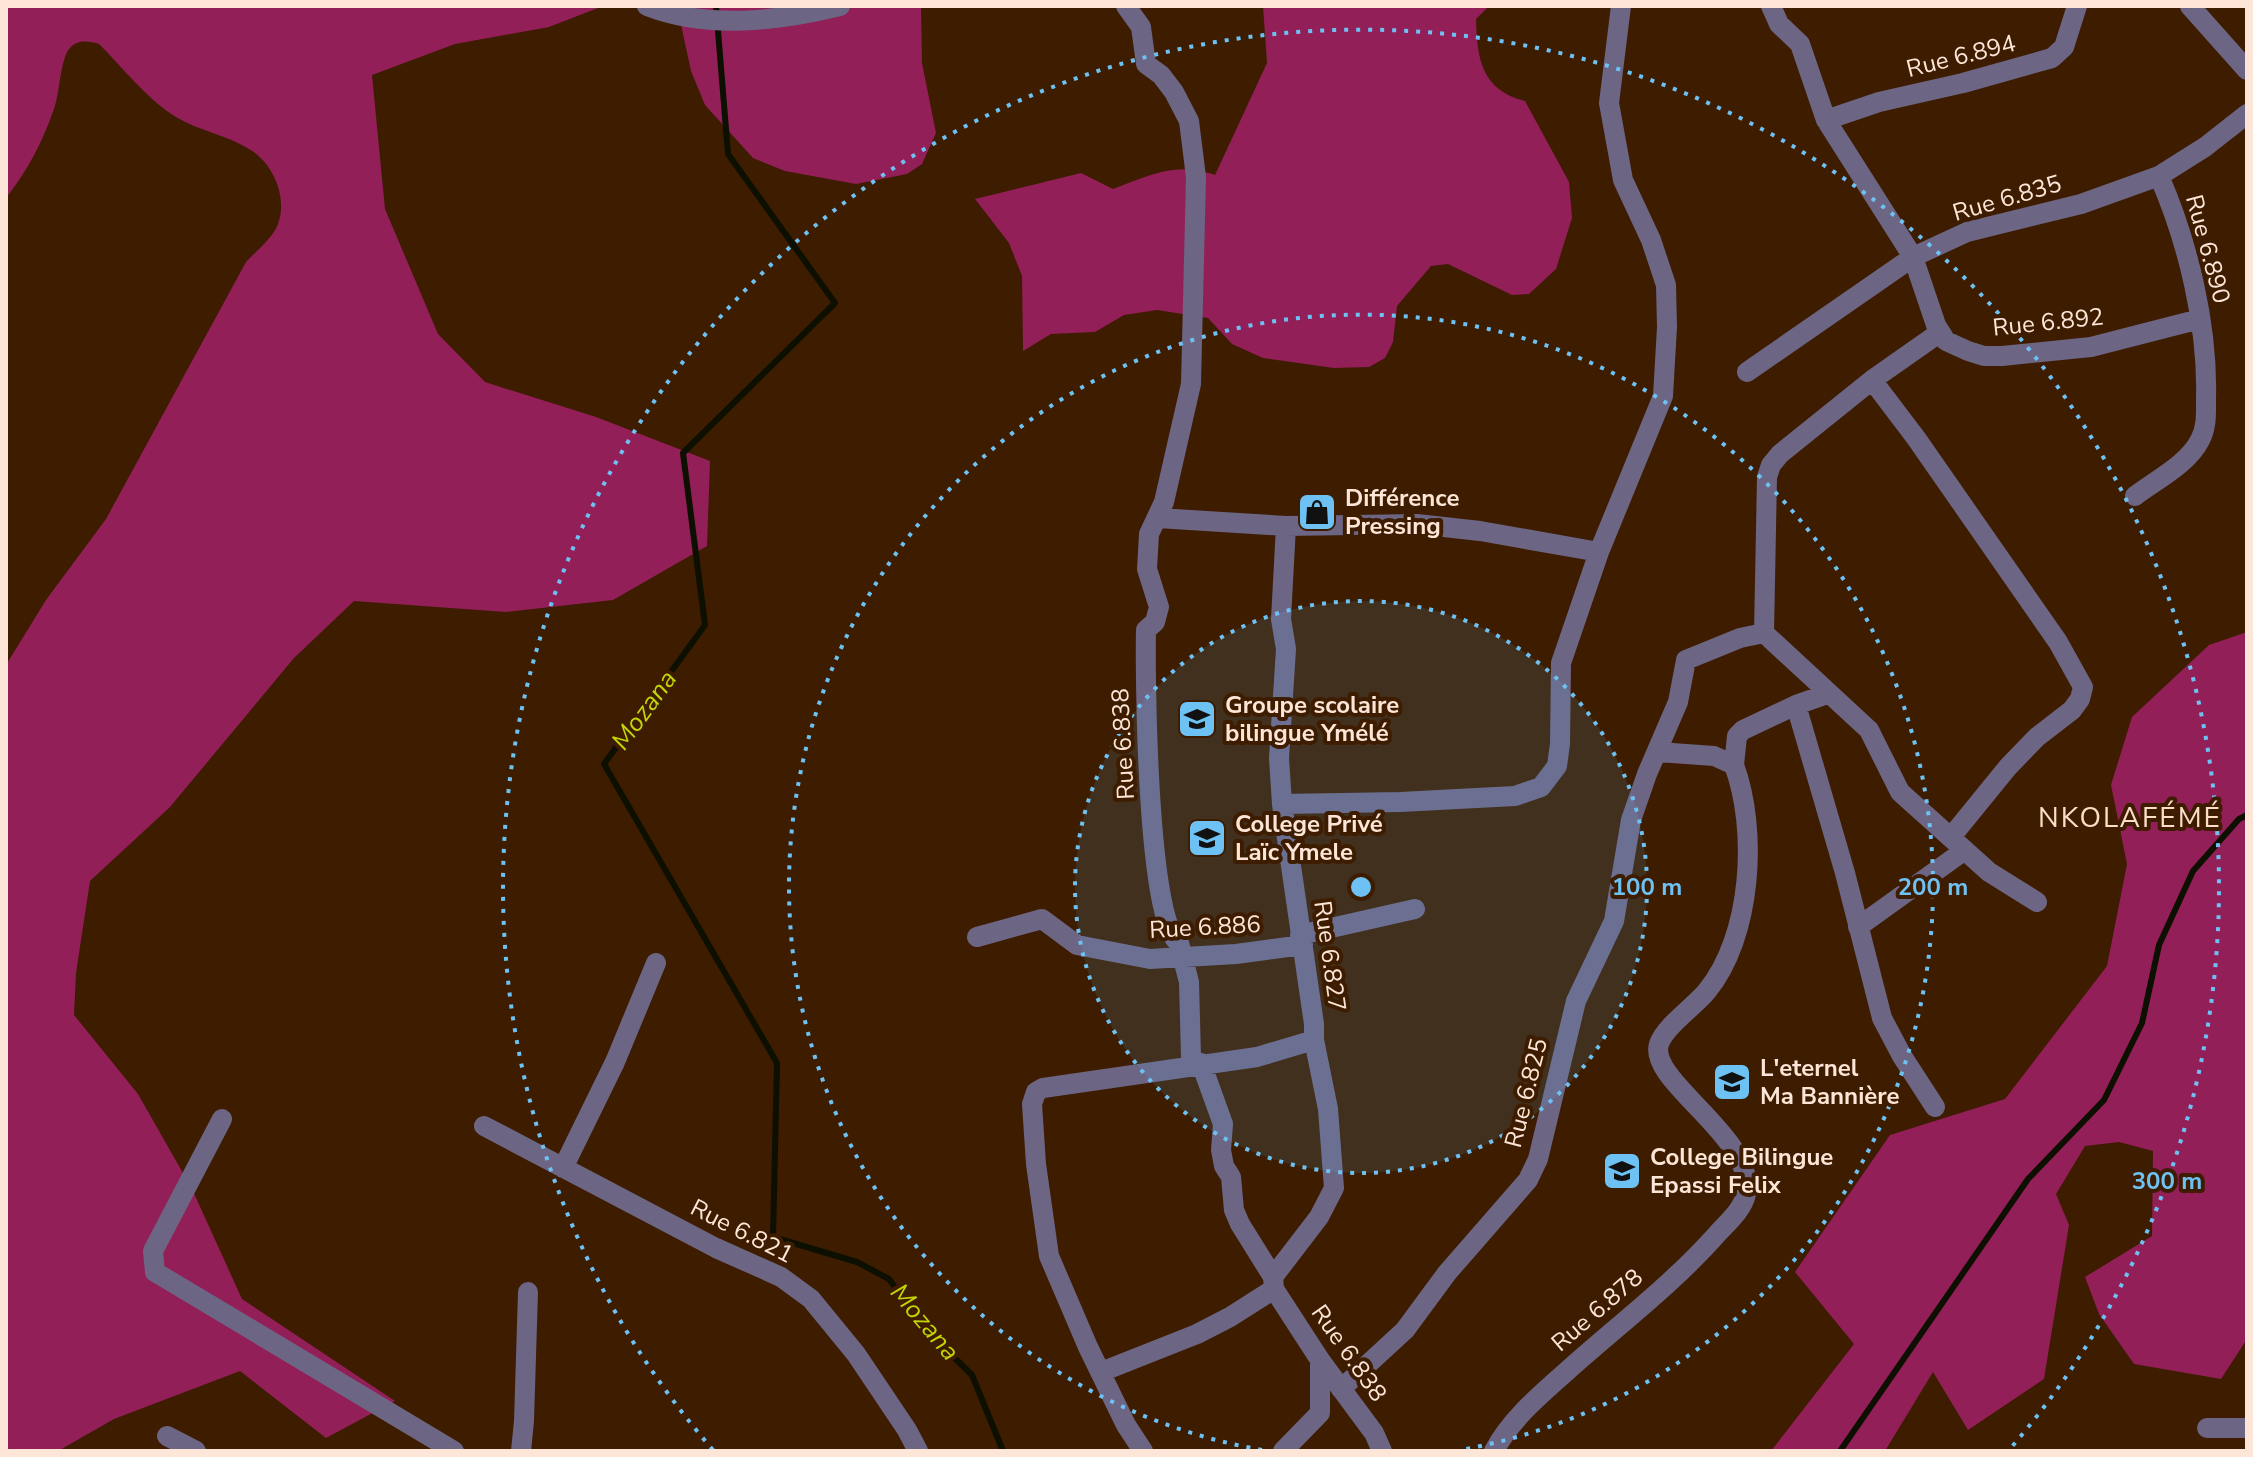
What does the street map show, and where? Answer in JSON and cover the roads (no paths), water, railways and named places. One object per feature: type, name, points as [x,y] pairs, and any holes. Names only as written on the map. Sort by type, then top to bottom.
[{"type":"street","points":[[647,6],[666,14],[712,20],[789,18],[840,6]]},
{"type":"street","name":"Rue 6.838","points":[[1126,6],[1141,27],[1146,64],[1161,75],[1174,92],[1189,121],[1196,177],[1191,384],[1164,502],[1149,534],[1147,569],[1159,607],[1155,622],[1146,630],[1146,725],[1159,888],[1169,931],[1173,940],[1179,943],[1189,982],[1191,1057],[1201,1063],[1223,1124],[1221,1150],[1224,1166],[1231,1177],[1234,1210],[1320,1360],[1374,1433],[1382,1451]]},
{"type":"street","points":[[1282,804],[1515,796],[1541,787],[1559,760],[1561,663],[1599,552],[1663,396],[1666,285],[1651,240],[1623,180],[1609,103],[1621,6]]},
{"type":"street","points":[[1771,6],[1779,24],[1800,44],[1826,120],[1913,257],[1939,333],[1872,380],[1780,454],[1771,465],[1767,477],[1762,590],[1764,633],[1869,730],[1900,792],[1989,872],[2037,902]]},
{"type":"street","name":"Rue 6.894","points":[[1826,120],[1879,102],[2052,58],[2064,47],[2077,6]]},
{"type":"street","points":[[2190,6],[2247,70]]},
{"type":"street","name":"Rue 6.835","points":[[1747,372],[1913,257],[1967,232],[2081,204],[2159,176],[2205,147],[2247,114]]},
{"type":"street","name":"Rue 6.890","points":[[2135,496],[2188,456],[2205,429],[2207,375],[2200,319],[2181,230],[2159,176]]},
{"type":"street","name":"Rue 6.892","points":[[1939,333],[1946,341],[1968,351],[1984,356],[2002,356],[2091,347],[2200,319]]},
{"type":"street","points":[[1858,927],[1958,844],[2008,767],[2037,737],[2072,710],[2080,699],[2083,687],[2050,630],[1872,380]]},
{"type":"street","points":[[1158,518],[1286,526],[1417,524],[1480,531],[1599,552]]},
{"type":"street","name":"Rue 6.827","points":[[1274,1283],[1319,1217],[1334,1188],[1328,1109],[1314,1040],[1282,804],[1279,758],[1286,649],[1281,619],[1286,526]]},
{"type":"street","name":"Rue 6.825","points":[[1341,1389],[1405,1330],[1447,1273],[1528,1180],[1538,1159],[1576,1001],[1614,921],[1631,820],[1678,702],[1686,660],[1740,638],[1764,633]]},
{"type":"street","points":[[1658,752],[1714,756],[1734,765],[1737,736],[1743,730],[1827,694]]},
{"type":"street","points":[[1796,705],[1882,1018],[1935,1107]]},
{"type":"street","name":"Rue 6.878","points":[[1494,1451],[1501,1438],[1532,1403],[1703,1250],[1746,1198],[1748,1179],[1735,1154],[1695,1102],[1671,1081],[1658,1061],[1659,1045],[1666,1034],[1707,991],[1725,965],[1740,919],[1749,840],[1734,765]]},
{"type":"street","name":"Rue 6.886","points":[[977,937],[1042,919],[1077,945],[1150,959],[1236,954],[1302,940],[1415,909]]},
{"type":"street","points":[[563,1168],[615,1062],[656,963]]},
{"type":"street","points":[[1143,1451],[1126,1425],[1049,1256],[1042,1216],[1032,1104],[1036,1092],[1043,1088],[1257,1057],[1314,1040]]},
{"type":"street","points":[[222,1119],[153,1251],[155,1272],[454,1451]]},
{"type":"street","name":"Rue 6.821","points":[[484,1126],[716,1248],[781,1277],[811,1299],[856,1354],[918,1451]]},
{"type":"street","points":[[1101,1372],[1197,1334],[1230,1317],[1274,1283]]},
{"type":"street","points":[[521,1451],[528,1292]]},
{"type":"street","points":[[1283,1451],[1320,1413],[1320,1360]]},
{"type":"street","points":[[2207,1428],[2247,1428]]},
{"type":"street","points":[[167,1436],[196,1451]]},
{"type":"waterway","name":"Mozana","points":[[716,6],[728,154],[835,303],[683,453],[705,625],[604,764],[777,1063],[773,1237],[857,1262],[889,1279],[927,1331],[972,1375],[1003,1451]]},
{"type":"waterway","points":[[1840,1451],[2028,1179],[2104,1100],[2142,1023],[2159,945],[2193,871],[2239,819],[2247,815]]},
{"type":"place","name":"Différence Pressing","points":[[1317,512]]},
{"type":"place","name":"Groupe scolaire bilingue Ymélé","points":[[1197,719]]},
{"type":"place","name":"College Privé Laïc Ymele","points":[[1207,838]]},
{"type":"place","name":"L'eternel Ma Bannière","points":[[1732,1082]]},
{"type":"place","name":"College Bilingue Epassi Felix","points":[[1622,1171]]},
{"type":"district","name":"NKOLAFÉMÉ","points":[[2130,818]]}]
